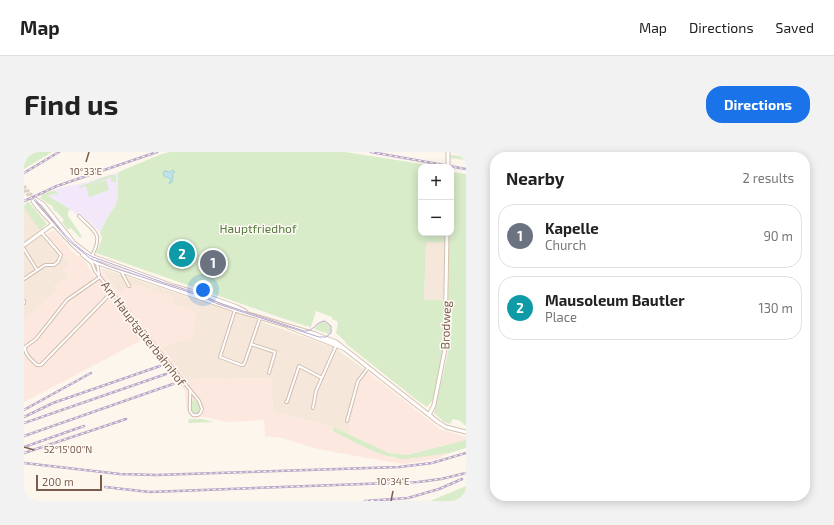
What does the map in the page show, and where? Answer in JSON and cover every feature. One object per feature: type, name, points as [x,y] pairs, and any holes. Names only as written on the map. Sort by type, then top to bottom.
[{"type":"main road","points":[[448,152],[448,164]]},
{"type":"main road","points":[[236,308],[210,302],[96,262],[83,254],[52,224],[38,208],[34,200],[42,204],[76,245],[92,256],[168,284],[212,297],[260,317],[332,340],[347,349],[443,426],[466,432]]},
{"type":"main road","points":[[24,245],[56,221]]},
{"type":"main road","name":"Brodweg","points":[[429,415],[434,405],[445,352],[447,236]]},
{"type":"main road","points":[[210,302],[212,297]]},
{"type":"main road","points":[[286,325],[300,332],[347,349]]},
{"type":"main road","points":[[332,340],[336,345],[352,354]]},
{"type":"street","points":[[79,216],[98,237],[96,248],[92,256],[83,254]]},
{"type":"street","points":[[24,279],[45,265],[58,262],[61,255],[42,233]]},
{"type":"street","points":[[24,249],[37,270]]},
{"type":"street","name":"Am Hauptgüterbahnhof","points":[[83,254],[91,262],[94,266],[95,272],[100,276],[137,326],[198,400]]},
{"type":"street","name":"Am Hauptgüterbahnhof","points":[[92,256],[96,262],[100,276]]},
{"type":"street","points":[[94,266],[96,262]]},
{"type":"street","name":"Am Hauptgüterbahnhof","points":[[96,262],[107,262]]},
{"type":"street","name":"Am Hauptgüterbahnhof","points":[[98,268],[103,265]]},
{"type":"street","points":[[120,270],[128,286]]},
{"type":"street","points":[[100,276],[67,300],[36,339],[25,347],[24,351],[26,354],[37,365],[41,365],[112,292]]},
{"type":"street","points":[[236,308],[220,355],[222,358],[240,365],[244,364],[260,317]]},
{"type":"street","points":[[251,344],[275,352],[269,373]]},
{"type":"street","points":[[313,408],[315,395],[336,345]]},
{"type":"street","points":[[286,402],[299,366],[322,378]]},
{"type":"street","points":[[347,421],[358,381],[369,367]]},
{"type":"street","name":"Am Hauptgüterbahnhof","points":[[189,403],[191,397],[190,390]]},
{"type":"street","name":"Am Hauptgüterbahnhof","points":[[189,403],[193,399],[198,400]]},
{"type":"street","points":[[189,403],[190,412],[193,415],[198,415],[202,409],[198,400]]},
{"type":"shaded area","points":[[118,172],[118,197],[116,205],[100,232],[81,215],[78,216],[70,209],[48,196],[58,194],[55,189],[84,183]]},
{"type":"shaded area","points":[[24,208],[70,264],[68,278],[54,287],[57,291],[24,321]]},
{"type":"shaded area","points":[[54,230],[73,252],[84,260],[95,277],[103,272],[118,293],[134,284],[174,297],[172,304],[197,312],[191,341],[177,341],[162,347],[187,380],[271,378],[273,412],[333,427],[335,433],[392,458],[449,453],[437,459],[404,464],[317,449],[282,438],[265,436],[264,420],[227,422],[204,417],[193,418],[187,411],[185,391],[144,339],[24,402],[24,321],[57,291],[54,287],[68,278],[63,269],[70,264],[45,235]]},
{"type":"shaded area","points":[[426,242],[445,242],[444,300],[424,300]]},
{"type":"shaded area","points":[[101,269],[105,269],[212,304],[335,348],[368,372],[360,382],[348,434],[333,427],[273,412],[271,378],[187,380],[162,347],[177,341],[183,341],[118,293]]},
{"type":"shaded area","points":[[368,372],[440,429],[466,437],[466,440],[407,455],[389,453],[348,434],[360,382]]},
{"type":"green space","points":[[24,152],[52,152],[24,169]]},
{"type":"green space","name":"Hauptfriedhof","points":[[169,152],[345,152],[422,164],[418,164],[418,236],[445,236],[445,242],[426,242],[424,300],[444,300],[443,350],[433,400],[427,407],[345,343],[346,342],[336,333],[338,323],[332,319],[332,317],[316,311],[311,327],[309,328],[309,326],[279,317],[96,253],[102,239],[100,232],[116,205],[118,197],[118,172]]},
{"type":"green space","points":[[464,152],[466,152],[466,160],[449,158],[449,156],[454,155],[464,157]]},
{"type":"green space","points":[[454,172],[466,174],[466,426],[460,421],[453,419],[450,424],[444,422],[434,413],[446,363],[452,325],[452,312],[448,312],[449,236],[454,236]]},
{"type":"green space","points":[[110,175],[116,175],[116,182],[111,182],[111,177],[87,186],[106,180],[109,190],[89,197],[86,186],[78,187]]},
{"type":"green space","points":[[55,190],[58,194],[48,196],[70,209],[68,216],[82,236],[80,238],[71,228],[68,230],[62,222],[64,220],[56,211],[55,212],[52,206],[40,198],[42,194]]},
{"type":"green space","points":[[28,201],[47,224],[40,230],[24,208]]},
{"type":"green space","points":[[323,322],[330,326],[329,334],[314,329],[318,324]]},
{"type":"green space","points":[[193,400],[200,406],[200,411],[196,414],[190,409],[190,403]]},
{"type":"green space","points":[[189,419],[202,419],[214,422],[188,423]]},
{"type":"green space","points":[[333,427],[389,453],[407,455],[466,440],[466,448],[449,453],[406,459],[397,458],[378,453],[360,445],[334,432]]},
{"type":"green space","points":[[466,486],[466,501],[430,501]]},
{"type":"water","points":[[173,170],[175,172],[172,174],[172,182],[169,184],[171,179],[164,176],[163,173],[164,171],[170,172]]},
{"type":"tunnel","points":[[24,186],[35,199]]},
{"type":"tunnel","points":[[24,190],[33,201]]},
{"type":"tram line","points":[[34,200],[69,241],[91,259],[111,267],[201,296],[218,304],[319,337],[326,337],[331,333],[331,326],[325,321],[322,321],[310,330],[304,331],[219,303],[203,295],[93,257],[78,247],[35,199]]},
{"type":"railway","points":[[24,173],[59,152]]},
{"type":"railway","points":[[24,201],[57,186],[157,152]]},
{"type":"railway","points":[[371,152],[466,169]]},
{"type":"railway","points":[[24,417],[53,403],[160,366]]},
{"type":"railway","points":[[24,410],[91,373]]},
{"type":"railway","points":[[24,423],[166,374]]},
{"type":"railway","points":[[24,436],[173,384]]},
{"type":"railway","points":[[24,453],[126,419]]},
{"type":"railway","points":[[24,447],[84,426]]},
{"type":"railway","points":[[24,463],[120,474],[156,475],[399,467],[432,463],[466,453]]},
{"type":"railway","points":[[105,487],[150,492],[418,482],[441,479],[466,473]]},
{"type":"railway","points":[[365,501],[408,498],[439,489],[462,479]]},
{"type":"place","name":"Mausoleum Bautler","points":[[182,254]]},
{"type":"place","name":"Kapelle","points":[[213,263]]}]
